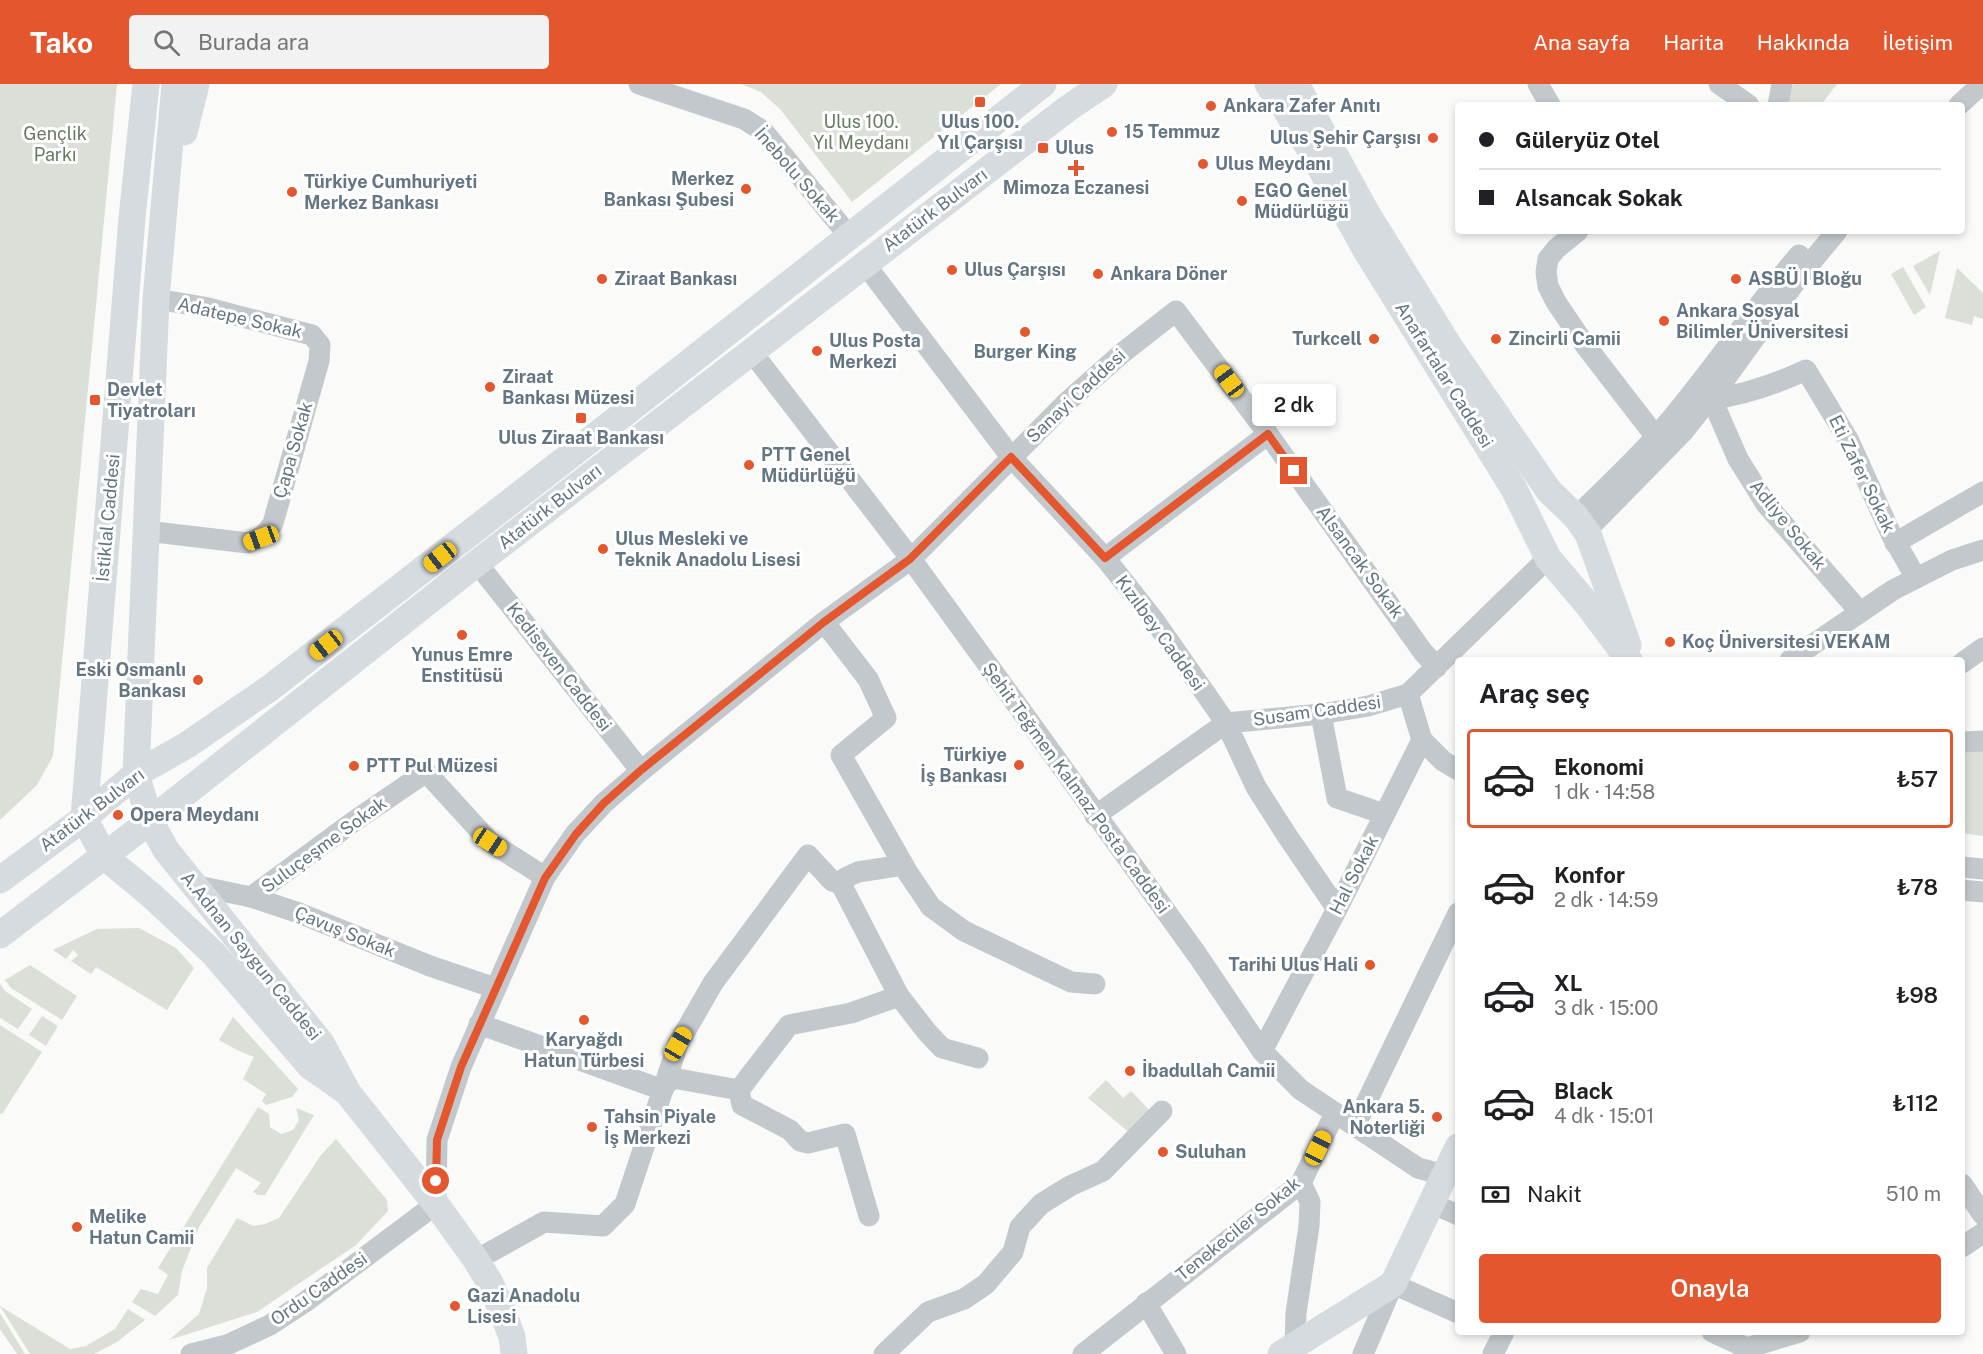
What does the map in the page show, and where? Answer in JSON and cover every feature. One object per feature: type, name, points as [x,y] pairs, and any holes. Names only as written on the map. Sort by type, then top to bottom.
[{"type":"main road","name":"İstiklal Caddesi","points":[[132,84],[132,218]]},
{"type":"main road","name":"İstiklal Caddesi","points":[[84,818],[132,218],[146,84]]},
{"type":"main road","name":"İstiklal Caddesi","points":[[136,774],[156,299],[175,84]]},
{"type":"main road","name":"İstiklal Caddesi","points":[[162,223],[196,84]]},
{"type":"main road","name":"Atatürk Bulvarı","points":[[0,880],[84,818],[136,774],[187,745],[270,688],[1042,84]]},
{"type":"main road","name":"Atatürk Bulvarı","points":[[0,935],[150,821],[751,351],[1067,109],[1104,84]]},
{"type":"main road","name":"Anafartalar Caddesi","points":[[1268,84],[1311,151],[1367,252],[1482,434],[1514,489],[1553,565],[1630,657]]},
{"type":"main road","name":"Anafartalar Caddesi","points":[[1296,84],[1366,212],[1451,349],[1549,491],[1580,525],[1631,657]]},
{"type":"main road","points":[[1536,535],[1562,511],[1580,525],[1588,547],[1577,558],[1553,565]]},
{"type":"main road","name":"A.Adnan Saygun Caddesi","points":[[136,774],[150,821],[166,850],[321,1043],[348,1093],[436,1204],[476,1260],[490,1283],[505,1319],[512,1337],[514,1354]]},
{"type":"main road","points":[[84,818],[104,856]]},
{"type":"main road","name":"A.Adnan Saygun Caddesi","points":[[104,856],[152,896],[213,954],[310,1066],[348,1093]]},
{"type":"main road","points":[[1293,1350],[1393,1284],[1455,1154]]},
{"type":"street","name":"İnebolu Sokak","points":[[639,84],[744,118],[763,131],[849,236]]},
{"type":"street","points":[[1538,84],[1548,102]]},
{"type":"street","points":[[1719,84],[1745,102]]},
{"type":"street","points":[[1779,102],[1782,84]]},
{"type":"street","points":[[1962,102],[1982,84]]},
{"type":"street","points":[[1574,234],[1548,259],[1546,272],[1548,286],[1585,345],[1656,437]]},
{"type":"street","points":[[1580,525],[1692,394],[1762,298],[1816,234]]},
{"type":"street","points":[[1580,525],[1683,432],[1799,277],[1835,234]]},
{"type":"street","name":"Kızılbey Caddesi","points":[[865,264],[1011,457],[1105,558],[1154,620],[1226,723],[1256,786],[1291,843],[1337,909]]},
{"type":"street","name":"Adatepe Sokak","points":[[156,299],[204,307],[302,333],[312,336],[320,345]]},
{"type":"street","name":"Sanayi Caddesi","points":[[436,1204],[437,1140],[461,1067],[545,878],[576,834],[604,803],[640,771],[824,622],[910,559],[1011,457],[1090,382],[1176,311]]},
{"type":"street","name":"Alsancak Sokak","points":[[1176,311],[1268,434],[1423,652],[1437,667]]},
{"type":"street","name":"Çapa Sokak","points":[[146,531],[248,543],[261,538],[273,523],[319,361],[320,345]]},
{"type":"street","name":"Şehit Teğmen Kalmaz Posta Caddesi","points":[[751,351],[910,559],[1198,956],[1262,1051],[1301,1090],[1418,1168],[1444,1175]]},
{"type":"street","name":"Eti Zafer Sokak","points":[[1709,400],[1736,397],[1806,370],[1849,441],[1895,543],[1916,579]]},
{"type":"street","name":"Adliye Sokak","points":[[1709,400],[1718,411],[1738,459],[1766,504],[1860,612]]},
{"type":"street","points":[[1105,558],[1268,434]]},
{"type":"street","points":[[1895,543],[1983,492]]},
{"type":"street","points":[[1794,657],[1893,590],[1952,560],[1983,550]]},
{"type":"street","name":"Kediseven Caddesi","points":[[477,563],[640,771]]},
{"type":"street","name":"Susam Caddesi","points":[[1095,816],[1226,723],[1321,714],[1368,706],[1408,694],[1553,565]]},
{"type":"street","points":[[824,622],[868,679],[885,718],[841,755],[905,869],[931,907],[964,931],[1071,982],[1095,984]]},
{"type":"street","points":[[1965,661],[1983,648]]},
{"type":"street","points":[[1408,694],[1422,740],[1443,761],[1455,768]]},
{"type":"street","points":[[1321,714],[1337,798],[1384,814]]},
{"type":"street","name":"Hal Sokak","points":[[1262,1051],[1422,740]]},
{"type":"street","points":[[1965,742],[1983,741]]},
{"type":"street","name":"Suluçeşme Sokak","points":[[251,897],[426,772],[490,842],[545,878]]},
{"type":"street","points":[[476,1260],[544,1222],[603,1226],[625,1204],[678,1044],[713,983],[808,855],[832,881],[843,884]]},
{"type":"street","points":[[1965,867],[1983,869]]},
{"type":"street","points":[[905,869],[858,872],[845,878],[842,886],[899,996],[942,1048],[978,1058]]},
{"type":"street","name":"Çavuş Sokak","points":[[193,885],[251,897],[299,913],[430,966],[495,988]]},
{"type":"street","points":[[1965,890],[1983,892]]},
{"type":"street","points":[[1355,1126],[1455,919]]},
{"type":"street","points":[[869,1216],[845,1134],[808,1143],[800,1141],[790,1130],[742,1105],[739,1090],[789,1026],[851,1013],[899,996]]},
{"type":"street","points":[[479,1024],[664,1087]]},
{"type":"street","points":[[664,1087],[672,1078],[739,1090]]},
{"type":"street","points":[[884,1354],[928,1312],[964,1299],[986,1284],[1013,1252],[1020,1227],[1041,1204],[1070,1186],[1103,1171],[1162,1111]]},
{"type":"street","name":"Tenekeciler Sokak","points":[[1083,1354],[1301,1183],[1335,1113]]},
{"type":"street","points":[[1293,1350],[1309,1226],[1310,1202],[1301,1183]]},
{"type":"street","points":[[1965,1188],[1983,1215]]},
{"type":"street","points":[[1431,1203],[1455,1214]]},
{"type":"street","name":"Ordu Caddesi","points":[[191,1354],[227,1345],[270,1325],[305,1302],[436,1204]]},
{"type":"street","points":[[1965,1244],[1983,1233]]},
{"type":"street","points":[[1363,1354],[1393,1284],[1455,1312]]},
{"type":"street","points":[[1146,1303],[1176,1354]]},
{"type":"street","points":[[1493,1354],[1502,1335]]},
{"type":"street","points":[[1718,1335],[1747,1348],[1791,1335]]},
{"type":"green space","name":"Gençlik Parkı","points":[[0,84],[117,84],[53,756],[37,785],[0,820]]},
{"type":"green space","name":"Ulus 100. Yıl Meydanı","points":[[741,84],[1001,84],[852,202],[780,109],[761,92]]},
{"type":"green space","points":[[1794,84],[1837,84],[1823,102],[1791,102],[1787,97]]},
{"type":"green space","points":[[1940,251],[1930,295],[1913,266]]},
{"type":"green space","points":[[1903,267],[1926,307],[1914,315],[1891,274]]},
{"type":"green space","points":[[1957,268],[1983,293],[1983,319],[1974,316],[1972,325],[1945,318]]},
{"type":"green space","points":[[1983,749],[1983,836],[1965,833],[1965,750]]},
{"type":"green space","points":[[139,928],[176,948],[194,968],[167,1010],[96,967],[91,974],[71,961],[78,955],[73,950],[66,959],[53,950],[97,929]]},
{"type":"green space","points":[[30,965],[77,996],[62,1020],[11,988],[5,980]]},
{"type":"green space","points":[[0,984],[5,991],[32,1009],[18,1029],[0,1018]]},
{"type":"green space","points":[[42,1016],[58,1026],[46,1046],[29,1035]]},
{"type":"green space","points":[[233,1017],[298,1089],[292,1097],[266,1105],[262,1101],[266,1094],[243,1079],[254,1057],[219,1040]]},
{"type":"green space","points":[[0,1025],[42,1052],[2,1114],[0,1113]]},
{"type":"green space","points":[[1106,1080],[1123,1098],[1131,1091],[1152,1113],[1131,1134],[1088,1098]]},
{"type":"green space","points":[[258,1107],[269,1114],[270,1127],[281,1134],[293,1130],[299,1120],[296,1108],[314,1115],[265,1195],[253,1192],[261,1183],[236,1168],[199,1227],[182,1271],[178,1295],[155,1316],[132,1302],[141,1289],[158,1294],[168,1275],[158,1268]]},
{"type":"green space","points":[[336,1139],[387,1200],[388,1211],[356,1245],[257,1312],[169,1340],[199,1314],[207,1288],[207,1268],[237,1218],[253,1226],[279,1218],[321,1155]]},
{"type":"green space","points":[[0,1306],[70,1349],[86,1346],[115,1329],[128,1309],[145,1320],[117,1342],[94,1354],[30,1354]]},
{"type":"green space","points":[[0,1313],[25,1354],[17,1354],[0,1329]]},
{"type":"place","name":"Ulus 100. Yıl Çarşısı","points":[[980,102]]},
{"type":"place","name":"Ankara Zafer Anıtı","points":[[1211,106]]},
{"type":"place","name":"15 Temmuz","points":[[1112,132]]},
{"type":"place","name":"Ulus Şehir Çarşısı","points":[[1433,138]]},
{"type":"place","name":"Ulus","points":[[1043,148]]},
{"type":"place","name":"Ulus Meydanı","points":[[1203,164]]},
{"type":"place","name":"Mimoza Eczanesi","points":[[1076,168]]},
{"type":"place","name":"Merkez Bankası Şubesi","points":[[746,189]]},
{"type":"place","name":"Türkiye Cumhuriyeti Merkez Bankası","points":[[292,192]]},
{"type":"place","name":"EGO Genel Müdürlüğü","points":[[1242,201]]},
{"type":"place","name":"Ulus Çarşısı","points":[[952,270]]},
{"type":"place","name":"Ankara Döner","points":[[1098,274]]},
{"type":"place","name":"Ziraat Bankası","points":[[602,279]]},
{"type":"place","name":"ASBÜ I Bloğu","points":[[1736,279]]},
{"type":"place","name":"Ankara Sosyal Bilimler Üniversitesi","points":[[1664,321]]},
{"type":"place","name":"Burger King","points":[[1025,332]]},
{"type":"place","name":"Turkcell","points":[[1374,339]]},
{"type":"place","name":"Zincirli Camii","points":[[1496,339]]},
{"type":"place","name":"Ulus Posta Merkezi","points":[[817,351]]},
{"type":"place","name":"Ziraat Bankası Müzesi","points":[[490,387]]},
{"type":"place","name":"Devlet Tiyatroları","points":[[95,400]]},
{"type":"place","name":"Ulus Ziraat Bankası","points":[[581,418]]},
{"type":"place","name":"PTT Genel Müdürlüğü","points":[[749,465]]},
{"type":"place","name":"Ulus Mesleki ve Teknik Anadolu Lisesi","points":[[603,549]]},
{"type":"place","name":"Yunus Emre Enstitüsü","points":[[462,635]]},
{"type":"place","name":"Koç Üniversitesi VEKAM","points":[[1670,642]]},
{"type":"place","name":"Eski Osmanlı Bankası","points":[[198,680]]},
{"type":"place","name":"Türkiye İş Bankası","points":[[1019,765]]},
{"type":"place","name":"PTT Pul Müzesi","points":[[354,766]]},
{"type":"place","name":"Opera Meydanı","points":[[118,815]]},
{"type":"place","name":"Tarihi Ulus Hali","points":[[1370,965]]},
{"type":"place","name":"Karyağdı Hatun Türbesi","points":[[584,1020]]},
{"type":"place","name":"İbadullah Camii","points":[[1130,1071]]},
{"type":"place","name":"Ankara 5. Noterliği","points":[[1437,1117]]},
{"type":"place","name":"Tahsin Piyale İş Merkezi","points":[[592,1127]]},
{"type":"place","name":"Suluhan","points":[[1163,1152]]},
{"type":"place","name":"Melike Hatun Camii","points":[[77,1227]]},
{"type":"place","name":"Gazi Anadolu Lisesi","points":[[455,1306]]},
{"type":"route","points":[[436,1181],[437,1140],[461,1067],[545,878],[576,834],[604,803],[640,771],[824,622],[910,559],[1011,457],[1105,558],[1268,434],[1294,471]]}]
